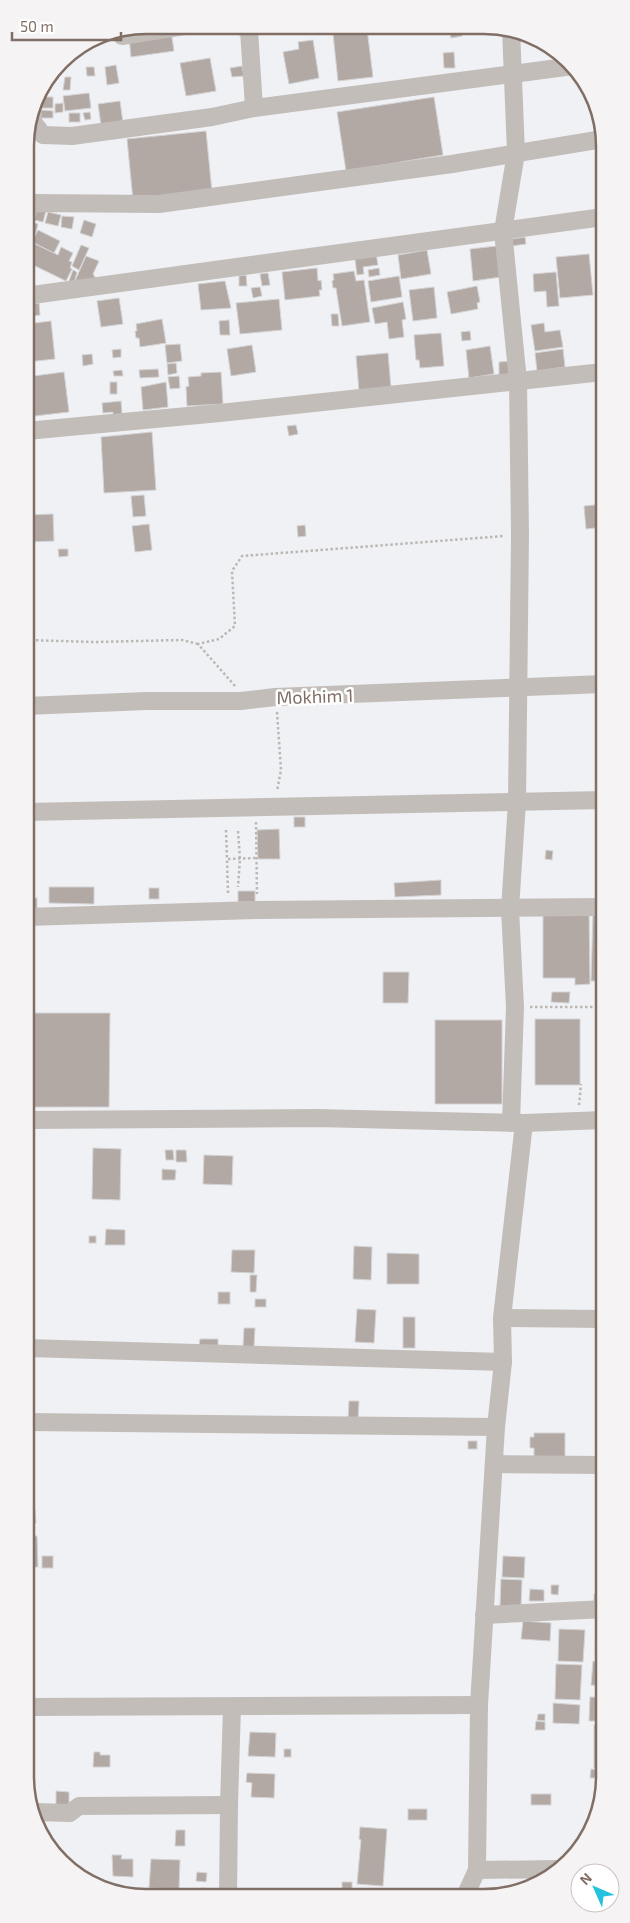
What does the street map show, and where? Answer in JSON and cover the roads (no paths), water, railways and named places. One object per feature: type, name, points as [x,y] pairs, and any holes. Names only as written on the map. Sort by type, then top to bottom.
[{"type":"street","points":[[249,34],[254,108]]},
{"type":"street","points":[[468,1889],[477,1870],[479,1705],[496,1427],[503,1362],[502,1318],[518,1123],[510,908],[517,802],[520,535],[518,381],[503,231],[516,153],[511,37]]},
{"type":"street","points":[[36,126],[42,135],[72,136],[212,117],[254,108],[563,67]]},
{"type":"street","points":[[34,203],[159,204],[596,140]]},
{"type":"street","points":[[34,295],[596,218]]},
{"type":"street","points":[[34,430],[596,373]]},
{"type":"street","name":"Mokhim 1","points":[[34,706],[146,700],[241,701],[275,697],[596,684]]},
{"type":"street","points":[[34,812],[596,800]]},
{"type":"street","points":[[34,917],[257,910],[596,907]]},
{"type":"street","points":[[34,1120],[317,1118],[518,1123],[596,1120]]},
{"type":"street","points":[[502,1318],[596,1320]]},
{"type":"street","points":[[34,1348],[503,1362]]},
{"type":"street","points":[[34,1422],[496,1427]]},
{"type":"street","points":[[494,1464],[596,1465]]},
{"type":"street","points":[[484,1615],[596,1609]]},
{"type":"street","points":[[34,1707],[232,1708],[479,1705]]},
{"type":"street","points":[[228,1889],[232,1708]]},
{"type":"street","points":[[40,1812],[70,1814],[79,1806],[229,1806]]},
{"type":"street","points":[[477,1870],[547,1869]]}]
